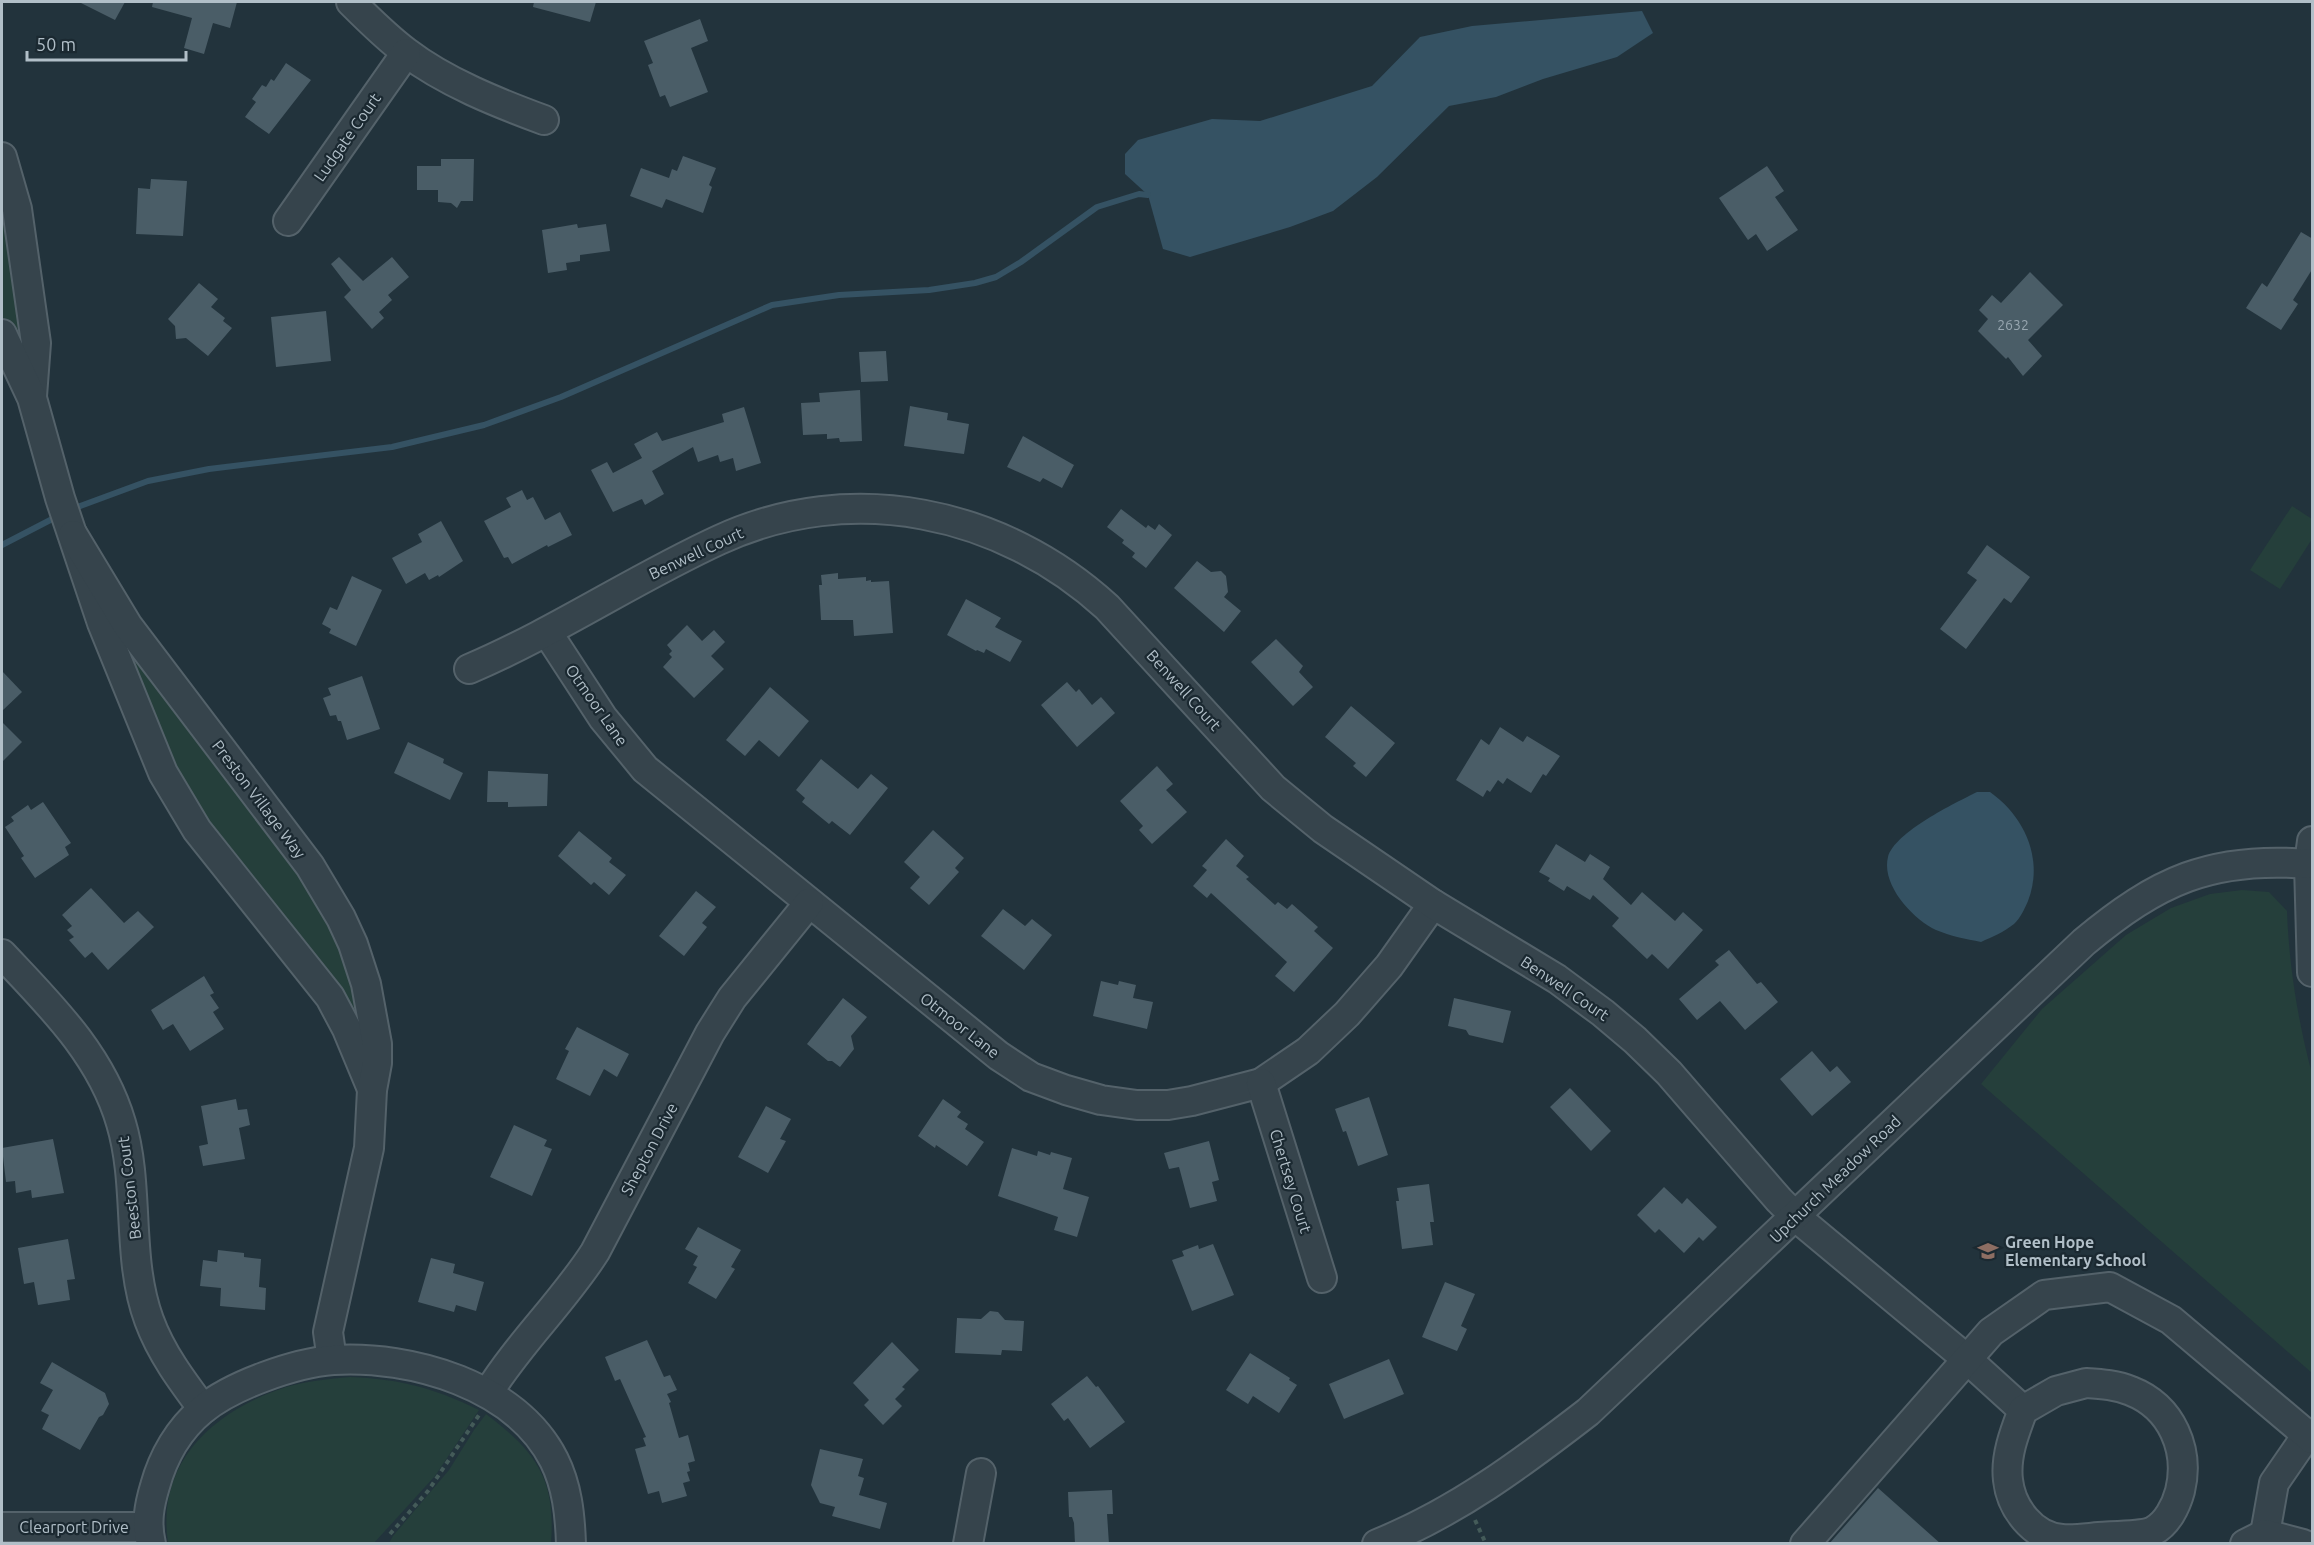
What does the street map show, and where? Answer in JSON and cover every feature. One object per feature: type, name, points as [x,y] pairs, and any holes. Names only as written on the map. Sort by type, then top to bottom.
[{"type":"street","points":[[351,2],[406,53],[466,88],[544,120]]},
{"type":"street","name":"Ludgate Court","points":[[288,221],[406,53]]},
{"type":"street","name":"Preston Village Way","points":[[2,157],[17,209],[36,343],[32,398]]},
{"type":"street","name":"Preston Village Way","points":[[2,334],[32,398],[60,498],[102,623],[163,773],[197,830],[330,997],[347,1029],[372,1090]]},
{"type":"street","name":"Benwell Court","points":[[469,669],[513,651],[612,594],[721,539],[762,524],[810,513],[859,508],[911,511],[957,521],[1028,550],[1083,585],[1133,634],[1280,794],[1323,829],[1433,904],[1557,980],[1603,1013],[1635,1040],[1669,1073],[1796,1217],[1968,1360],[2023,1410]]},
{"type":"street","name":"Preston Village Way","points":[[73,535],[129,626],[310,866],[341,918],[353,944],[366,984],[375,1020],[377,1063],[372,1090],[369,1148],[328,1332],[332,1360]]},
{"type":"street","name":"Otmoor Lane","points":[[546,632],[603,718],[645,769],[967,1032],[1031,1077],[1101,1100],[1137,1106],[1168,1105],[1261,1083],[1308,1051],[1347,1014],[1389,966],[1433,904]]},
{"type":"street","points":[[2311,852],[2313,972]]},
{"type":"street","name":"Upchurch Meadow Road","points":[[1377,1544],[1464,1501],[1527,1459],[1588,1412],[2084,942],[2119,913],[2162,886],[2199,872],[2242,864],[2278,861],[2311,852]]},
{"type":"street","name":"Shepton Drive","points":[[484,1403],[503,1369],[580,1275],[595,1252],[710,1033],[732,998],[809,903]]},
{"type":"street","name":"Beeston Court","points":[[2,954],[61,1017],[101,1073],[123,1132],[139,1271],[148,1318],[173,1369],[203,1409]]},
{"type":"street","name":"Chertsey Court","points":[[1261,1083],[1322,1278]]},
{"type":"street","points":[[1805,1544],[1991,1332],[2044,1295],[2110,1287],[2171,1320],[2310,1437],[2274,1483],[2255,1539],[2303,1544]]},
{"type":"street","points":[[149,1535],[152,1496],[164,1461],[179,1435],[203,1409],[255,1381],[287,1370],[332,1360],[355,1360],[411,1366],[476,1386],[484,1403],[524,1421],[540,1438],[554,1459],[570,1509],[571,1544]]},
{"type":"street","points":[[2086,1383],[2110,1385],[2132,1391],[2154,1404],[2169,1420],[2178,1436],[2183,1453],[2183,1478],[2177,1501],[2165,1521],[2152,1532],[2061,1539],[2041,1533],[2025,1521],[2014,1501],[2008,1480],[2013,1437],[2023,1410],[2056,1391],[2086,1383]]},
{"type":"street","points":[[968,1544],[981,1473]]},
{"type":"street","name":"Clearport Drive","points":[[2,1527],[149,1535]]},
{"type":"path","points":[[390,1534],[428,1491],[484,1403]]},
{"type":"path","points":[[1472,1515],[1486,1544]]},
{"type":"green space","points":[[2,176],[28,342],[21,348],[7,332],[2,314]]},
{"type":"green space","points":[[2292,506],[2312,519],[2312,539],[2280,589],[2250,570]]},
{"type":"green space","points":[[115,615],[208,742],[343,938],[372,1049],[180,794]]},
{"type":"green space","points":[[2242,890],[2269,892],[2287,911],[2295,993],[2312,1074],[2312,1373],[1981,1084],[2042,1009],[2126,935],[2171,908],[2210,894]]},
{"type":"green space","points":[[350,1377],[385,1380],[432,1390],[479,1410],[435,1476],[374,1543],[168,1543],[167,1514],[171,1487],[181,1464],[196,1443],[214,1425],[260,1397],[286,1387]]},
{"type":"green space","points":[[486,1414],[518,1441],[539,1469],[550,1501],[551,1543],[389,1543],[449,1470]]},
{"type":"water","points":[[1642,11],[1653,33],[1617,57],[1543,79],[1496,97],[1449,106],[1377,177],[1333,211],[1290,227],[1190,257],[1163,249],[1148,195],[1125,174],[1125,154],[1138,140],[1212,119],[1260,121],[1372,86],[1420,37],[1472,26]]},
{"type":"water","points":[[1977,792],[1990,792],[2002,802],[2022,826],[2028,840],[2034,870],[2028,901],[2018,919],[1998,934],[1981,942],[1941,932],[1918,918],[1894,890],[1887,868],[1888,857],[1893,847],[1913,828]]},
{"type":"building","points":[[79,2],[125,2],[115,20]]},
{"type":"building","points":[[153,2],[237,2],[230,28],[213,23],[204,54],[184,48],[192,18],[152,7]]},
{"type":"building","points":[[534,2],[596,2],[590,22],[533,7]]},
{"type":"building","points":[[700,19],[708,41],[691,48],[708,92],[670,107],[665,95],[660,97],[648,65],[653,63],[644,41]]},
{"type":"building","points":[[286,63],[311,80],[269,134],[245,117],[256,102],[252,99],[262,85],[266,87],[271,79],[274,81]]},
{"type":"building","points":[[683,156],[716,168],[709,185],[712,187],[703,213],[666,199],[662,208],[630,196],[641,168],[669,178],[672,169],[677,171]]},
{"type":"building","points":[[441,159],[474,159],[473,201],[461,201],[457,208],[451,203],[438,202],[438,190],[417,190],[417,166],[441,166]]},
{"type":"building","points":[[1767,166],[1784,191],[1775,197],[1798,230],[1767,251],[1756,234],[1748,240],[1719,198]]},
{"type":"building","points":[[151,179],[187,181],[183,236],[136,234],[138,188],[150,189]]},
{"type":"building","points":[[577,224],[578,228],[606,224],[610,251],[580,255],[580,261],[566,263],[567,270],[548,273],[542,230]]},
{"type":"building","points":[[2301,232],[2313,239],[2313,268],[2293,300],[2298,304],[2281,330],[2246,308],[2262,283],[2267,287]]},
{"type":"building","points":[[339,257],[363,281],[392,257],[409,277],[388,295],[392,300],[379,312],[384,318],[372,329],[344,297],[351,290],[331,264]]},
{"type":"building","points":[[2030,272],[2063,305],[2028,340],[2042,356],[2023,376],[2008,357],[2006,359],[1978,331],[1988,319],[1979,310],[1992,295],[2001,303]]},
{"type":"building","points":[[199,283],[218,299],[211,307],[225,318],[223,321],[232,328],[208,356],[186,338],[176,339],[175,326],[168,319]]},
{"type":"building","points":[[326,311],[331,361],[276,367],[271,317]]},
{"type":"building","points":[[886,351],[888,381],[861,382],[859,352]]},
{"type":"building","points":[[860,390],[862,441],[840,442],[839,438],[827,439],[827,434],[803,435],[801,403],[820,402],[819,393]]},
{"type":"building","points":[[910,406],[948,413],[947,420],[969,424],[964,454],[904,446]]},
{"type":"building","points":[[744,407],[761,463],[736,471],[733,458],[720,462],[718,455],[698,462],[693,447],[652,471],[664,494],[645,505],[642,499],[613,512],[591,470],[607,462],[613,473],[642,458],[634,444],[657,432],[662,441],[724,422],[722,414]]},
{"type":"building","points":[[1023,436],[1074,465],[1062,488],[1043,478],[1040,482],[1007,467]]},
{"type":"building","points":[[522,490],[527,500],[533,497],[545,520],[560,512],[572,535],[548,547],[547,545],[512,564],[508,557],[504,558],[484,521],[511,507],[506,498]]},
{"type":"building","points":[[1121,509],[1146,528],[1148,525],[1155,530],[1159,524],[1172,535],[1146,568],[1132,557],[1135,553],[1122,543],[1124,540],[1107,527]]},
{"type":"building","points":[[441,521],[463,561],[439,577],[438,575],[429,580],[425,573],[406,584],[392,558],[422,542],[418,534]]},
{"type":"building","points":[[1987,545],[2030,577],[2011,603],[2004,598],[1966,649],[1940,629],[1977,580],[1967,573]]},
{"type":"building","points":[[1197,561],[1211,572],[1221,571],[1226,576],[1228,592],[1224,597],[1241,611],[1224,632],[1174,588]]},
{"type":"building","points":[[838,573],[838,579],[866,577],[866,581],[871,580],[871,582],[889,581],[893,633],[854,636],[853,620],[821,620],[819,585],[822,585],[821,575]]},
{"type":"building","points":[[352,576],[382,590],[356,646],[329,633],[331,629],[322,624],[330,607],[337,610]]},
{"type":"building","points":[[966,599],[1001,618],[995,627],[1022,641],[1010,662],[986,649],[984,653],[976,651],[947,635]]},
{"type":"building","points":[[687,625],[702,641],[714,630],[725,642],[711,656],[724,669],[694,698],[663,667],[672,657],[669,654],[672,651],[667,645]]},
{"type":"building","points":[[1276,639],[1303,666],[1299,672],[1313,687],[1293,706],[1251,662]]},
{"type":"building","points":[[2,671],[22,692],[2,711]]},
{"type":"building","points":[[362,676],[380,729],[347,740],[341,721],[338,721],[336,715],[330,716],[323,698],[331,695],[328,688]]},
{"type":"building","points":[[1067,682],[1076,692],[1079,689],[1092,705],[1101,697],[1115,713],[1077,747],[1041,705]]},
{"type":"building","points":[[770,687],[809,721],[779,757],[759,740],[745,756],[726,740]]},
{"type":"building","points":[[1351,706],[1395,743],[1366,777],[1353,766],[1356,763],[1325,737]]},
{"type":"building","points":[[2,722],[22,742],[2,762]]},
{"type":"building","points":[[1500,727],[1523,742],[1527,736],[1560,756],[1546,776],[1543,774],[1531,793],[1507,778],[1503,784],[1498,780],[1490,792],[1487,790],[1483,797],[1456,780],[1481,739],[1489,745]]},
{"type":"building","points":[[408,742],[444,759],[443,763],[463,773],[450,800],[394,773]]},
{"type":"building","points":[[821,759],[858,789],[871,774],[888,788],[850,835],[832,821],[829,824],[802,802],[805,798],[796,790]]},
{"type":"building","points":[[1157,766],[1173,784],[1166,790],[1187,812],[1152,844],[1139,830],[1143,826],[1120,801]]},
{"type":"building","points":[[488,771],[548,774],[547,806],[508,807],[508,802],[487,802]]},
{"type":"building","points":[[43,802],[71,843],[65,847],[69,855],[35,878],[21,858],[24,856],[5,827],[14,821],[11,817],[28,805],[31,810]]},
{"type":"building","points":[[933,830],[964,858],[955,868],[959,872],[929,905],[910,888],[920,877],[904,862]]},
{"type":"building","points":[[579,831],[612,858],[609,862],[626,875],[609,895],[594,882],[591,885],[558,856]]},
{"type":"building","points":[[1226,839],[1244,856],[1236,866],[1249,877],[1246,879],[1275,905],[1278,902],[1287,909],[1292,904],[1318,927],[1314,931],[1333,948],[1294,992],[1275,976],[1287,962],[1211,893],[1207,898],[1193,886],[1207,870],[1202,866]]},
{"type":"building","points":[[1556,844],[1585,862],[1590,854],[1610,867],[1603,879],[1631,905],[1642,892],[1675,921],[1683,912],[1703,930],[1668,969],[1652,954],[1647,959],[1612,926],[1619,918],[1593,895],[1590,900],[1567,886],[1564,891],[1548,881],[1550,878],[1539,872]]},
{"type":"building","points":[[91,888],[124,923],[138,911],[154,927],[108,970],[92,952],[85,958],[69,940],[74,937],[67,930],[72,926],[62,915]]},
{"type":"building","points":[[696,891],[716,907],[702,923],[707,927],[684,956],[659,936]]},
{"type":"building","points":[[1003,909],[1025,926],[1032,919],[1052,935],[1024,970],[981,936]]},
{"type":"building","points":[[1729,950],[1757,984],[1761,982],[1778,1002],[1745,1030],[1720,1001],[1697,1020],[1679,999],[1719,965],[1715,961]]},
{"type":"building","points":[[204,976],[214,993],[210,995],[219,1008],[213,1012],[224,1029],[190,1051],[173,1024],[163,1030],[151,1010]]},
{"type":"building","points":[[1101,981],[1118,985],[1119,981],[1136,985],[1133,998],[1153,1002],[1147,1029],[1093,1016]]},
{"type":"building","points":[[843,998],[867,1017],[851,1036],[854,1049],[840,1067],[828,1061],[807,1044]]},
{"type":"building","points":[[1454,998],[1511,1011],[1503,1043],[1469,1035],[1466,1030],[1448,1026]]},
{"type":"building","points":[[577,1027],[629,1054],[617,1077],[604,1069],[590,1096],[556,1079],[569,1051],[565,1049]]},
{"type":"building","points":[[1812,1051],[1830,1072],[1837,1066],[1851,1082],[1812,1116],[1780,1079]]},
{"type":"building","points":[[1570,1088],[1611,1131],[1591,1151],[1550,1107]]},
{"type":"building","points":[[1369,1097],[1388,1155],[1358,1166],[1346,1131],[1343,1132],[1335,1109]]},
{"type":"building","points":[[236,1099],[238,1110],[247,1109],[250,1125],[239,1128],[245,1159],[203,1166],[199,1146],[208,1144],[201,1106]]},
{"type":"building","points":[[943,1099],[961,1112],[957,1117],[968,1124],[965,1129],[984,1142],[967,1166],[918,1136]]},
{"type":"building","points":[[766,1106],[791,1119],[780,1139],[786,1141],[768,1173],[738,1157]]},
{"type":"building","points":[[514,1125],[547,1140],[544,1146],[552,1149],[532,1196],[490,1177]]},
{"type":"building","points":[[53,1139],[64,1193],[32,1198],[31,1190],[16,1193],[15,1181],[6,1182],[2,1148]]},
{"type":"building","points":[[1209,1141],[1219,1180],[1212,1182],[1217,1201],[1190,1208],[1179,1167],[1169,1169],[1164,1153]]},
{"type":"building","points":[[1012,1148],[1037,1156],[1038,1151],[1072,1158],[1063,1189],[1089,1197],[1077,1237],[1054,1230],[1058,1217],[998,1196]]},
{"type":"building","points":[[1429,1184],[1434,1222],[1430,1222],[1433,1245],[1402,1249],[1396,1201],[1399,1201],[1397,1188]]},
{"type":"building","points":[[1664,1187],[1682,1204],[1687,1198],[1717,1227],[1703,1241],[1699,1237],[1684,1253],[1659,1229],[1655,1233],[1637,1215]]},
{"type":"building","points":[[698,1227],[741,1250],[731,1267],[735,1269],[716,1299],[688,1283],[697,1267],[693,1265],[698,1256],[685,1249]]},
{"type":"building","points":[[68,1239],[75,1279],[67,1280],[70,1300],[38,1305],[34,1282],[24,1284],[18,1248]]},
{"type":"building","points":[[1213,1244],[1234,1295],[1192,1311],[1172,1260],[1184,1256],[1182,1251],[1198,1245],[1199,1249]]},
{"type":"building","points":[[218,1250],[244,1253],[244,1257],[261,1259],[259,1287],[266,1288],[265,1310],[220,1306],[221,1288],[200,1286],[203,1260],[217,1262]]},
{"type":"building","points":[[431,1258],[455,1264],[453,1273],[484,1282],[476,1311],[456,1305],[454,1312],[418,1302]]},
{"type":"building","points":[[1445,1282],[1475,1294],[1461,1326],[1467,1329],[1457,1351],[1422,1337]]},
{"type":"building","points":[[990,1311],[998,1312],[1005,1320],[1024,1321],[1022,1351],[1002,1350],[1001,1355],[955,1353],[957,1318],[981,1319]]},
{"type":"building","points":[[647,1340],[664,1377],[670,1375],[677,1390],[667,1394],[671,1402],[669,1403],[679,1438],[688,1435],[695,1461],[688,1463],[690,1471],[687,1472],[690,1481],[683,1483],[687,1496],[662,1503],[659,1491],[648,1494],[635,1449],[646,1446],[643,1438],[646,1437],[620,1379],[615,1381],[605,1357]]},
{"type":"building","points":[[892,1342],[919,1370],[902,1387],[905,1389],[895,1399],[902,1406],[883,1425],[864,1405],[869,1400],[853,1383]]},
{"type":"building","points":[[1250,1353],[1290,1378],[1289,1380],[1297,1385],[1279,1413],[1253,1396],[1248,1404],[1226,1390]]},
{"type":"building","points":[[1389,1359],[1404,1394],[1344,1419],[1329,1384]]},
{"type":"building","points":[[52,1362],[105,1393],[109,1404],[80,1450],[42,1429],[49,1415],[41,1411],[53,1390],[40,1383]]},
{"type":"building","points":[[1087,1376],[1096,1387],[1098,1386],[1125,1422],[1090,1448],[1068,1418],[1064,1421],[1051,1404]]},
{"type":"building","points":[[820,1449],[863,1459],[858,1476],[864,1478],[859,1495],[887,1503],[880,1529],[832,1516],[835,1507],[820,1503],[811,1485]]},
{"type":"building","points":[[1878,1488],[1941,1544],[1829,1544]]},
{"type":"building","points":[[1112,1490],[1113,1514],[1107,1514],[1109,1544],[1075,1544],[1074,1523],[1072,1517],[1069,1517],[1068,1492]]},
{"type":"waterway","points":[[72,509],[148,481],[209,469],[392,447],[484,425],[561,397],[772,305],[839,295],[929,290],[975,283],[996,277],[1021,262],[1097,207],[1139,194],[1148,195]]},
{"type":"waterway","points":[[2,545],[58,516]]},
{"type":"place","name":"Green Hope Elementary School","points":[[1988,1251]]}]
